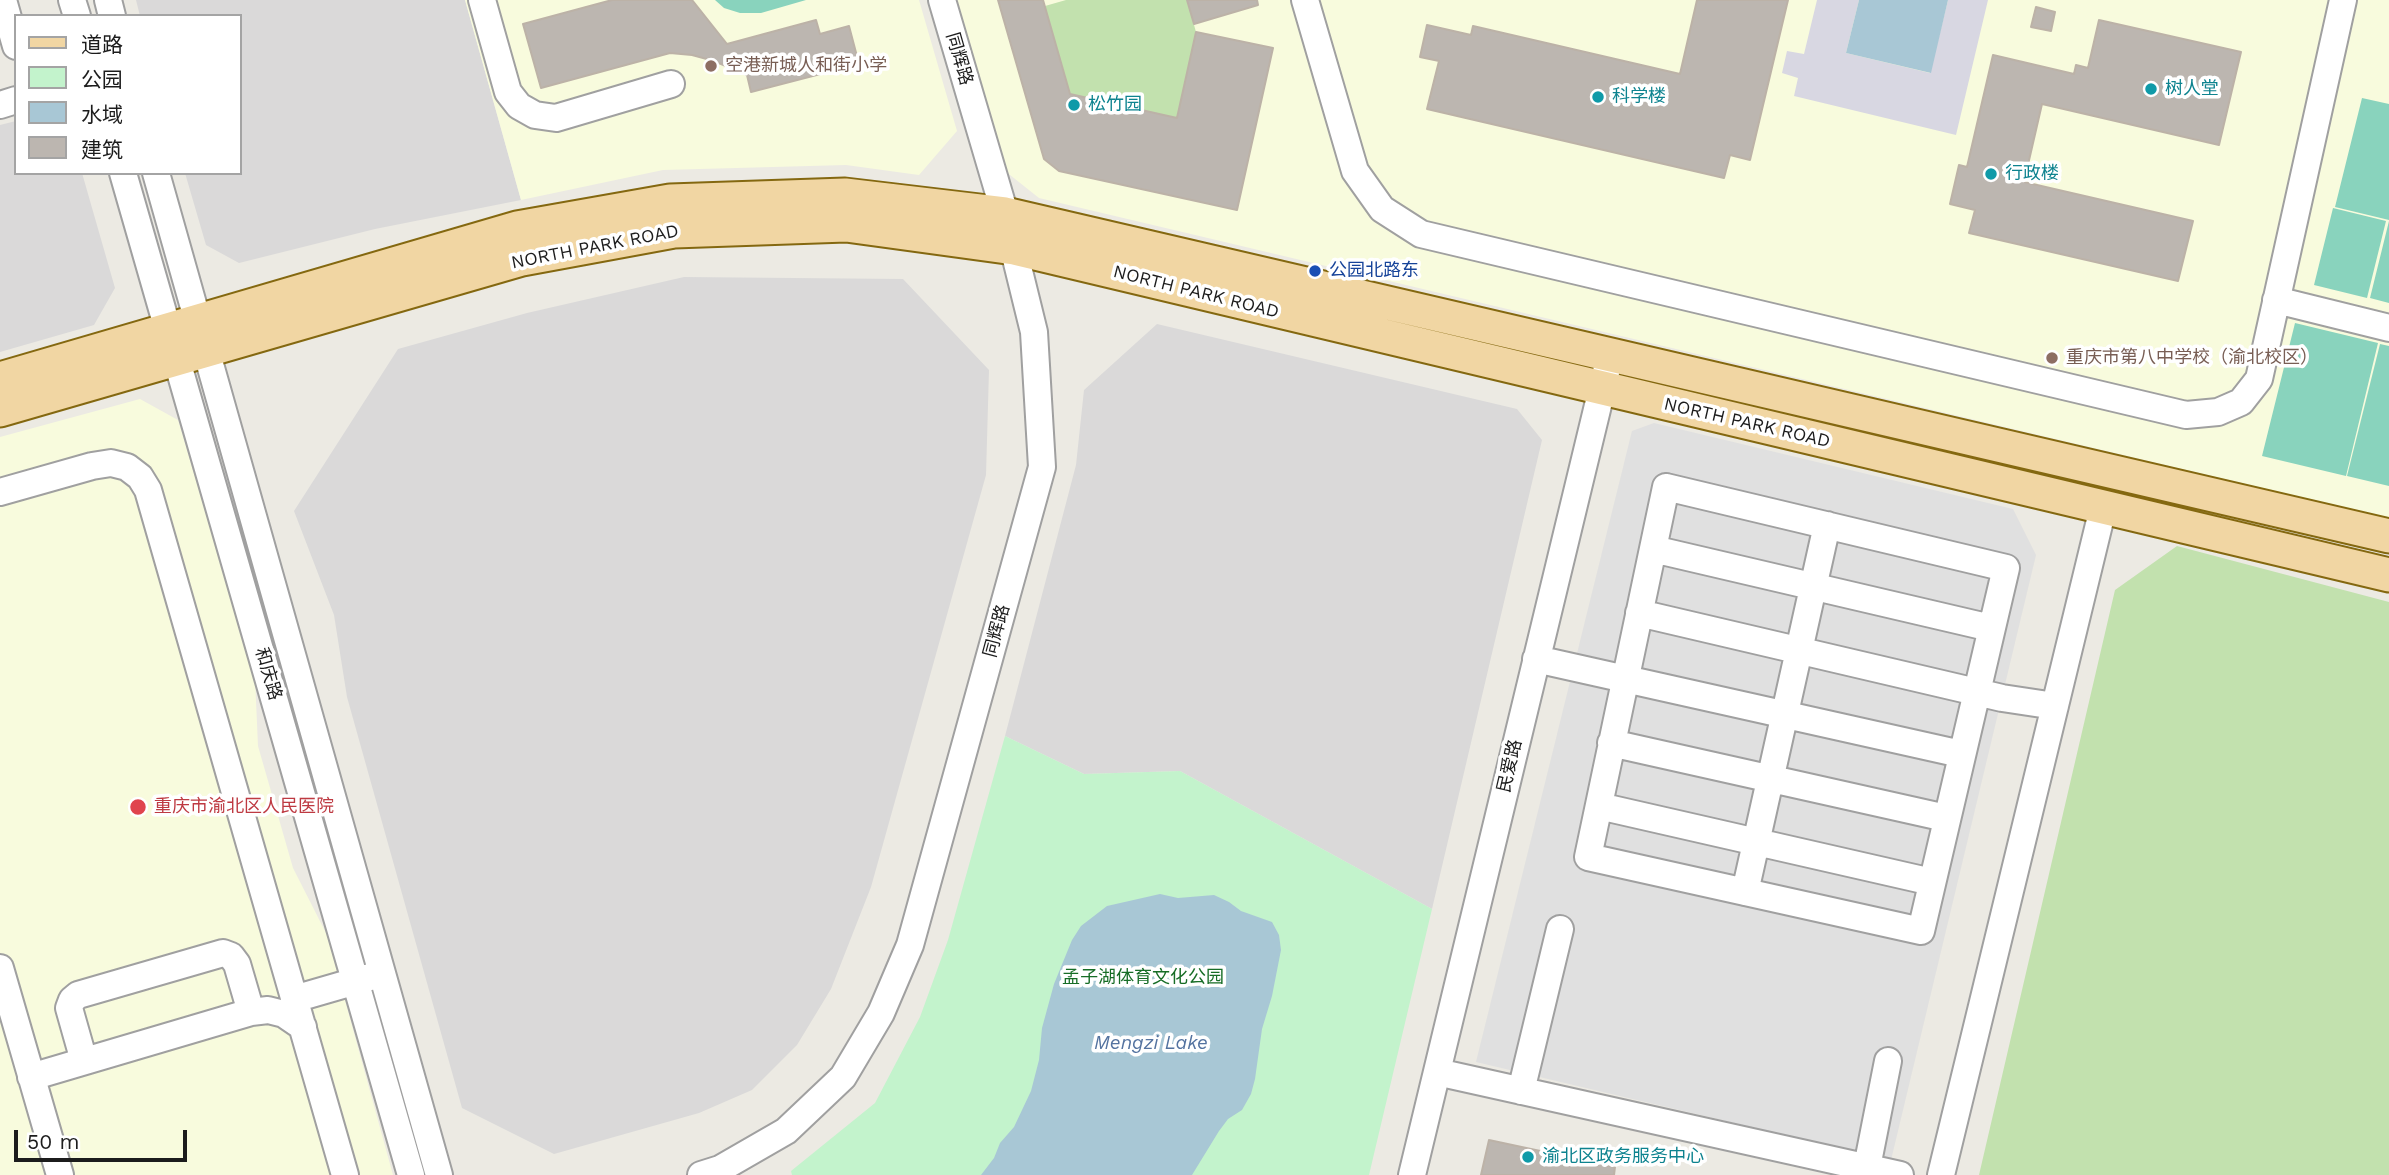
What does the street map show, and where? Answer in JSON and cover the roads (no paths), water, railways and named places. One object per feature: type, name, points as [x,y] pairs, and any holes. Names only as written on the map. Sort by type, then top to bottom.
[{"type":"main road","name":"NORTH PARK ROAD","points":[[0,410],[188,340],[517,228],[670,201],[845,194],[1005,214],[1610,357],[2389,536]]},
{"type":"main road","name":"NORTH PARK ROAD","points":[[0,379],[188,340],[522,259],[674,231],[846,225],[1014,248],[2389,575]]},
{"type":"street","points":[[3,0],[14,39]]},
{"type":"street","points":[[482,0],[508,92],[519,106],[535,115],[556,118],[670,84]]},
{"type":"street","name":"同辉路","points":[[701,1175],[720,1169],[786,1131],[843,1077],[881,1013],[910,945],[1042,467],[1034,332],[1005,214],[942,0]]},
{"type":"street","points":[[1306,0],[1355,171],[1382,209],[1421,234],[2186,415],[2218,412],[2241,402],[2259,379],[2343,0]]},
{"type":"street","name":"和庆路","points":[[124,175],[188,340],[382,974],[439,1175]]},
{"type":"street","name":"和庆路","points":[[156,175],[188,340],[356,981],[411,1175]]},
{"type":"street","points":[[2276,300],[2389,328]]},
{"type":"street","name":"民爱路","points":[[1412,1175],[1600,388],[1610,357]]},
{"type":"street","points":[[0,492],[111,463],[127,467],[139,477],[148,490],[345,1175]]},
{"type":"street","points":[[1666,486],[1827,525],[2006,568],[1921,931],[1588,857],[1666,486]]},
{"type":"street","points":[[1941,1175],[2103,508]]},
{"type":"street","points":[[1745,892],[1827,525]]},
{"type":"street","points":[[1653,549],[1992,628]]},
{"type":"street","points":[[1639,613],[1976,691],[2055,706]]},
{"type":"street","points":[[1536,659],[1961,754]]},
{"type":"street","points":[[1611,743],[1946,818]]},
{"type":"street","points":[[1599,806],[1932,882]]},
{"type":"street","points":[[1521,1091],[1560,929]]},
{"type":"street","points":[[84,1061],[69,1008],[78,995],[223,953],[231,956],[237,964],[251,1012]]},
{"type":"street","points":[[0,968],[60,1175]]},
{"type":"street","points":[[295,999],[382,974]]},
{"type":"street","points":[[32,1077],[251,1012],[268,1010],[284,1014],[303,1027]]},
{"type":"street","points":[[1867,1167],[1888,1061]]},
{"type":"street","points":[[1437,1072],[1900,1175]]},
{"type":"water","points":[[1859,0],[1948,0],[1931,73],[1846,53]]},
{"type":"water","name":"Mengzi Lake","points":[[1160,894],[1178,898],[1214,895],[1241,911],[1272,922],[1279,935],[1281,950],[1262,1029],[1255,1079],[1251,1094],[1242,1110],[1228,1119],[1192,1175],[981,1175],[994,1158],[1000,1143],[1014,1127],[1031,1091],[1039,1060],[1042,1028],[1054,984],[1072,940],[1081,926],[1107,906]]},
{"type":"place","name":"空港新城人和街小学","points":[[711,66]]},
{"type":"place","name":"树人堂","points":[[2151,89]]},
{"type":"place","name":"科学楼","points":[[1598,97]]},
{"type":"place","name":"松竹园","points":[[1074,105]]},
{"type":"place","name":"行政楼","points":[[1991,174]]},
{"type":"place","name":"公园北路东","points":[[1315,271]]},
{"type":"place","name":"重庆市第八中学校（渝北校区）","points":[[2052,358]]},
{"type":"place","name":"重庆市渝北区人民医院","points":[[138,807]]},
{"type":"place","name":"渝北区政务服务中心","points":[[1528,1157]]},
{"type":"park label","name":"孟子湖体育文化公园","points":[[1143,978]]}]
